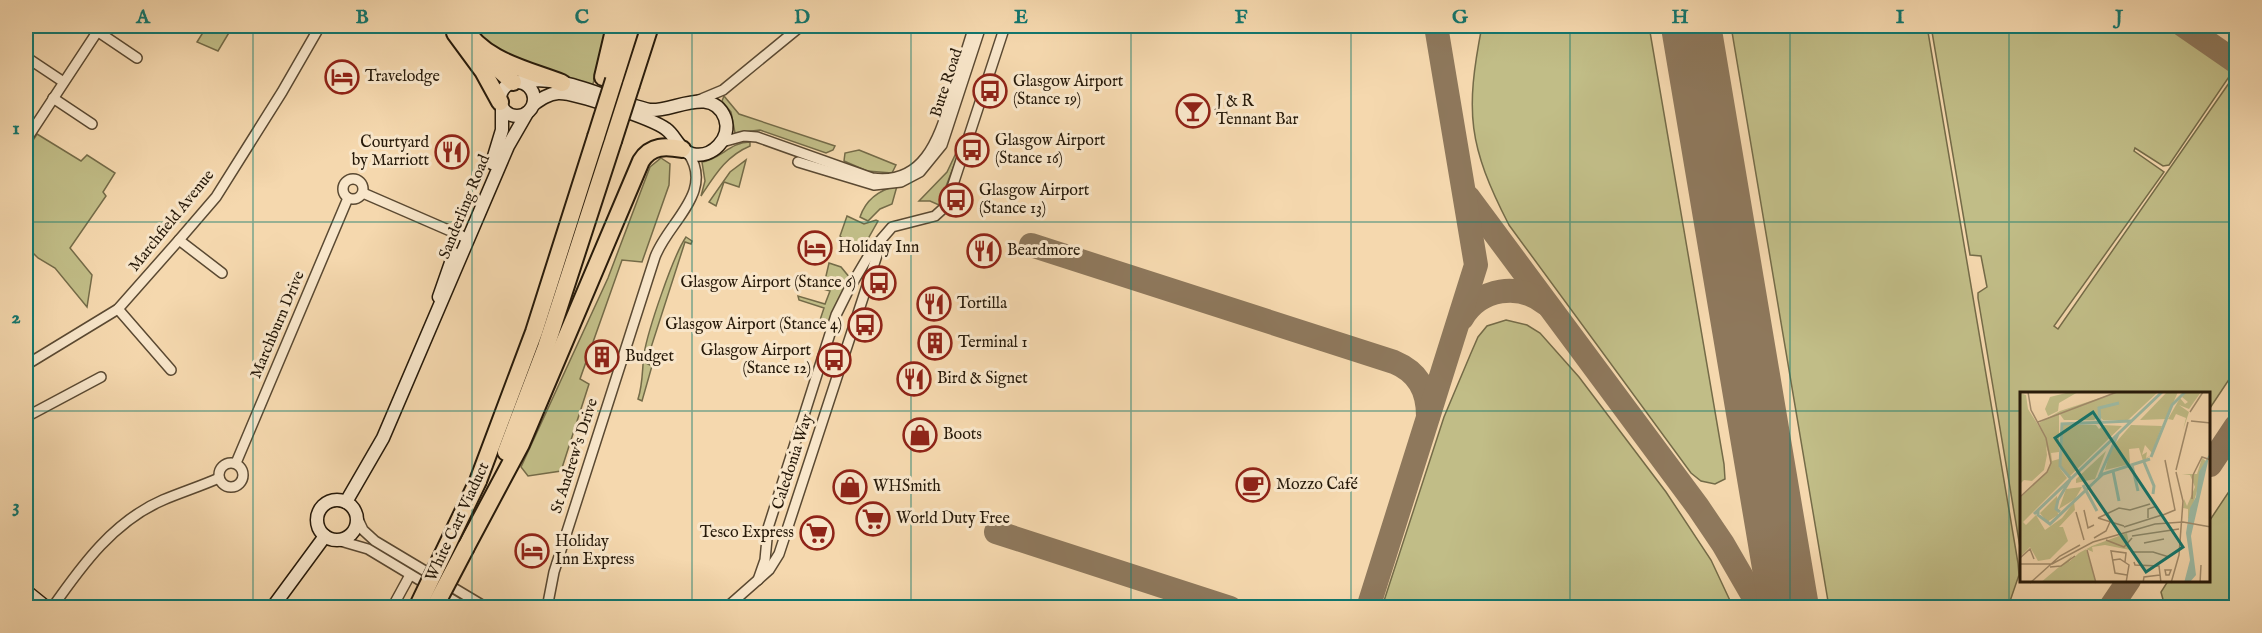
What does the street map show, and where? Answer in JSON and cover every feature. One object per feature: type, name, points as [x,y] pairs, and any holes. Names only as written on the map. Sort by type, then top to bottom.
[{"type":"highway","points":[[452,26],[483,71],[501,105]]},
{"type":"highway","points":[[608,79],[615,26]]},
{"type":"highway","points":[[510,439],[608,79],[631,26]]},
{"type":"highway","points":[[510,439],[546,347],[650,26]]},
{"type":"highway","points":[[466,32],[492,65],[517,82]]},
{"type":"highway","points":[[466,32],[501,60],[562,83]]},
{"type":"highway","points":[[510,439],[641,161],[648,152],[657,148],[685,151]]},
{"type":"highway","name":"White Cart Viaduct","points":[[435,608],[466,547],[510,439]]},
{"type":"highway","name":"White Cart Viaduct","points":[[417,608],[459,522],[510,439]]},
{"type":"street","name":"Marchfield Avenue","points":[[26,365],[118,309],[179,240],[216,197],[282,92],[320,26]]},
{"type":"street","points":[[801,26],[723,90],[663,111],[650,110],[562,83],[543,80],[517,82],[501,92],[501,105],[511,115],[530,109],[545,96],[566,93],[659,124],[670,131],[685,151],[704,154],[722,142],[744,136],[760,137],[879,179],[900,175],[913,169],[937,148]]},
{"type":"street","name":"Bute Road","points":[[937,148],[974,26]]},
{"type":"street","name":"Bute Road","points":[[937,148],[981,26]]},
{"type":"street","name":"Caledonia Way","points":[[758,580],[765,561],[768,528],[836,315],[872,250],[892,227],[935,216],[946,206],[1005,26]]},
{"type":"street","points":[[26,140],[62,81],[99,28],[137,58]]},
{"type":"street","points":[[26,57],[62,81]]},
{"type":"street","points":[[517,82],[534,93],[530,109]]},
{"type":"street","points":[[53,98],[92,124]]},
{"type":"street","points":[[694,101],[708,103],[721,112],[726,124],[722,142]]},
{"type":"street","name":"Sanderling Road","points":[[435,315],[442,282],[499,144],[501,105]]},
{"type":"street","name":"Sanderling Road","points":[[346,502],[384,438],[508,146],[530,109]]},
{"type":"street","points":[[798,162],[867,184],[889,184],[901,182],[920,172],[937,148]]},
{"type":"street","name":"St Andrew's Drive","points":[[547,608],[566,534],[655,257],[665,236],[695,191],[696,173],[685,151]]},
{"type":"street","name":"Marchburn Drive","points":[[236,463],[348,198],[343,187],[350,180],[360,182],[363,193],[462,236]]},
{"type":"street","points":[[348,198],[355,200],[363,193]]},
{"type":"street","name":"Caledonia Way","points":[[758,580],[779,554],[872,267],[887,233]]},
{"type":"street","points":[[179,240],[222,273]]},
{"type":"street","points":[[118,309],[171,370]]},
{"type":"street","points":[[26,417],[101,377]]},
{"type":"street","name":"Marchburn Drive","points":[[230,462],[236,463],[243,473],[240,484],[228,486],[219,478],[222,466],[230,462]]},
{"type":"street","name":"Marchburn Drive","points":[[52,608],[87,560],[116,530],[164,500],[219,478]]},
{"type":"street","points":[[466,608],[363,546],[325,536],[317,522],[319,511],[331,501],[346,502],[354,509],[363,530],[375,541],[487,608]]},
{"type":"street","points":[[338,540],[350,535],[356,527],[357,517]]},
{"type":"street","points":[[272,608],[325,536]]},
{"type":"street","points":[[392,608],[410,574]]},
{"type":"street","points":[[726,608],[758,580]]},
{"type":"street","points":[[26,591],[47,608]]},
{"type":"shaded area","points":[[207,26],[233,26],[218,51],[197,42]]},
{"type":"shaded area","points":[[468,26],[610,26],[592,87],[500,57]]},
{"type":"shaded area","points":[[1482,26],[1649,26],[1725,479],[1715,484],[1701,481],[1691,473],[1509,225],[1485,172],[1474,128],[1473,83]]},
{"type":"shaded area","points":[[1731,26],[1927,26],[2018,563],[2019,575],[2008,607],[1829,607]]},
{"type":"shaded area","points":[[1931,26],[2167,26],[2233,71],[2169,165],[2163,166],[2135,148],[2134,151],[2164,172],[2054,326],[2058,329],[2236,73],[2236,369],[2211,406],[2211,392],[2020,392],[2020,547],[1978,298],[1978,293],[1987,287],[1981,256],[1970,255]]},
{"type":"shaded area","points":[[724,96],[739,114],[835,146],[833,150],[826,153],[760,130],[735,133],[731,112],[722,101]]},
{"type":"shaded area","points":[[37,134],[81,161],[87,155],[115,173],[103,192],[106,196],[70,248],[92,275],[87,307],[55,268],[38,258],[26,246],[26,226],[32,227],[26,219],[26,151]]},
{"type":"shaded area","points":[[750,142],[750,146],[734,155],[722,167],[701,196],[705,181],[702,162],[715,158],[737,145]]},
{"type":"shaded area","points":[[859,150],[896,165],[892,173],[867,171],[844,161],[845,153]]},
{"type":"shaded area","points":[[957,151],[959,152],[939,205],[930,201],[919,201],[947,172]]},
{"type":"shaded area","points":[[661,158],[670,164],[669,185],[642,262],[622,260],[580,379],[589,384],[561,471],[528,476],[521,467],[608,278],[650,167]]},
{"type":"shaded area","points":[[746,160],[739,187],[724,182],[716,206],[709,202],[730,172]]},
{"type":"shaded area","points":[[897,186],[892,204],[880,209],[868,221],[860,217],[874,196]]},
{"type":"shaded area","points":[[847,216],[864,224],[878,221],[860,253],[840,236]]},
{"type":"shaded area","points":[[686,237],[692,241],[691,244],[685,242],[646,363],[652,366],[642,401],[638,399],[646,343],[668,276]]},
{"type":"shaded area","points":[[829,263],[841,267],[850,278],[830,326],[819,323],[824,308],[799,300],[798,296],[825,304],[830,291],[823,289]]},
{"type":"shaded area","points":[[1506,320],[1527,325],[1540,333],[1579,377],[1666,492],[1711,560],[1733,607],[1382,607],[1444,417],[1471,353],[1478,337],[1487,326]]},
{"type":"shaded area","points":[[2236,481],[2236,607],[2165,607],[2161,592],[2167,582],[2211,582],[2211,518]]},
{"type":"taxiway","points":[[1368,608],[1476,265],[1436,26]]},
{"type":"taxiway","points":[[2184,26],[2236,62]]},
{"type":"taxiway","points":[[1468,197],[1698,507],[1723,544],[1760,608]]},
{"type":"taxiway","points":[[1031,245],[1394,362],[1409,371],[1420,383],[1426,398],[1428,416]]},
{"type":"taxiway","points":[[1462,318],[1479,300],[1501,292],[1524,293],[1546,304]]},
{"type":"taxiway","points":[[2211,464],[2236,426]]},
{"type":"taxiway","points":[[996,532],[1230,608]]},
{"type":"taxiway","points":[[2110,608],[2128,582]]},
{"type":"runway","points":[[1691,26],[1789,608]]},
{"type":"place","name":"Travelodge","points":[[342,77]]},
{"type":"place","name":"Glasgow Airport (Stance 19)","points":[[990,91]]},
{"type":"place","name":"J & R Tennant Bar","points":[[1193,111]]},
{"type":"place","name":"Glasgow Airport (Stance 16)","points":[[972,150]]},
{"type":"place","name":"Courtyard by Marriott","points":[[452,152]]},
{"type":"place","name":"Glasgow Airport (Stance 13)","points":[[956,200]]},
{"type":"place","name":"Holiday Inn","points":[[815,248]]},
{"type":"place","name":"Beardmore","points":[[984,251]]},
{"type":"place","name":"Glasgow Airport (Stance 6)","points":[[879,283]]},
{"type":"place","name":"Tortilla","points":[[934,304]]},
{"type":"place","name":"Glasgow Airport (Stance 4)","points":[[865,325]]},
{"type":"place","name":"Terminal 1","points":[[935,343]]},
{"type":"place","name":"Budget","points":[[602,357]]},
{"type":"place","name":"Glasgow Airport (Stance 12)","points":[[834,360]]},
{"type":"place","name":"Bird & Signet","points":[[914,379]]},
{"type":"place","name":"Boots","points":[[920,435]]},
{"type":"place","name":"Mozzo Café","points":[[1253,485]]},
{"type":"place","name":"WHSmith","points":[[850,487]]},
{"type":"place","name":"World Duty Free","points":[[873,519]]},
{"type":"place","name":"Tesco Express","points":[[817,533]]},
{"type":"place","name":"Holiday Inn Express","points":[[532,551]]}]
